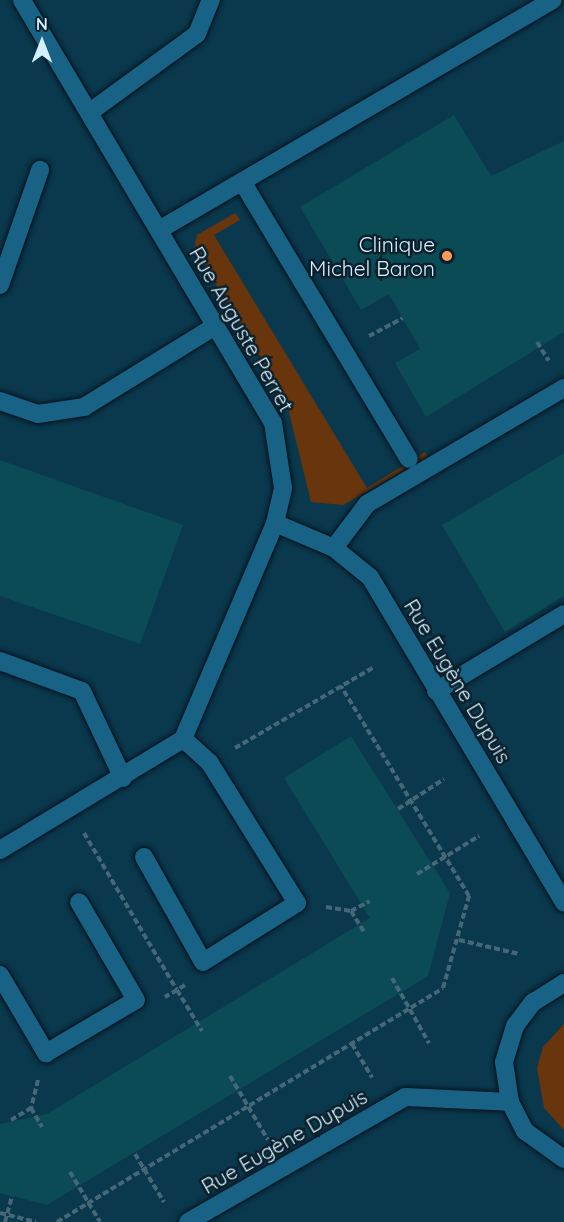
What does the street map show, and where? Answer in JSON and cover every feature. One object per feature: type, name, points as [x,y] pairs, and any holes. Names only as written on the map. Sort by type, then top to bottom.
[{"type":"street","name":"Rue Auguste Perret","points":[[22,0],[273,423],[284,488],[275,523],[183,739]]},
{"type":"street","points":[[90,112],[197,34],[211,0]]},
{"type":"street","points":[[159,230],[553,0]]},
{"type":"street","points":[[0,285],[40,170]]},
{"type":"street","points":[[243,183],[409,459]]},
{"type":"street","points":[[0,401],[38,414],[84,407],[215,326]]},
{"type":"street","points":[[334,548],[367,504],[564,388]]},
{"type":"street","name":"Rue Eugène Dupuis","points":[[275,523],[334,548],[370,577],[436,692],[564,903]]},
{"type":"street","points":[[436,692],[564,614]]},
{"type":"street","points":[[0,661],[82,691],[123,778]]},
{"type":"street","points":[[0,850],[123,778],[183,739],[210,763],[297,903],[203,962],[144,857]]},
{"type":"street","points":[[0,975],[46,1053],[136,1000],[79,902]]},
{"type":"street","points":[[564,983],[533,1002],[515,1026],[504,1062],[510,1102],[525,1131],[564,1159]]},
{"type":"street","name":"Rue Eugène Dupuis","points":[[188,1222],[405,1097],[510,1102]]},
{"type":"path","points":[[344,350],[403,318]]},
{"type":"path","points":[[537,342],[549,362],[557,357]]},
{"type":"path","points":[[210,763],[374,667]]},
{"type":"path","points":[[57,1222],[443,988],[459,940],[469,896],[341,686]]},
{"type":"path","points":[[398,809],[444,779]]},
{"type":"path","points":[[70,809],[202,1030]]},
{"type":"path","points":[[417,874],[479,836]]},
{"type":"path","points":[[297,903],[351,911],[370,901]]},
{"type":"path","points":[[351,911],[364,932]]},
{"type":"path","points":[[459,940],[519,954]]},
{"type":"path","points":[[177,990],[194,979],[203,962]]},
{"type":"path","points":[[392,978],[429,1043]]},
{"type":"path","points":[[352,1044],[372,1077]]},
{"type":"path","points":[[11,1120],[31,1108],[46,1053]]},
{"type":"path","points":[[230,1076],[268,1140]]},
{"type":"path","points":[[31,1108],[42,1127]]},
{"type":"path","points":[[135,1154],[165,1202]]},
{"type":"path","points":[[70,1172],[100,1222]]},
{"type":"path","points":[[5,1222],[12,1196]]},
{"type":"path","points":[[0,1213],[36,1222]]},
{"type":"shaded area","points":[[0,0],[564,0],[564,1222],[0,1222]]},
{"type":"shaded area","points":[[235,213],[240,220],[214,235],[367,488],[425,452],[428,457],[343,505],[311,502],[287,404],[194,248],[197,235]]},
{"type":"shaded area","points":[[564,1024],[564,1130],[544,1108],[537,1068],[543,1047]]},
{"type":"building","name":"Clinique Michel Baron","points":[[454,115],[491,176],[564,141],[564,332],[426,417],[395,363],[420,349],[389,294],[361,310],[300,207]]},
{"type":"building","points":[[564,453],[564,596],[505,632],[442,525]]},
{"type":"building","points":[[0,460],[183,525],[140,644],[0,596]]},
{"type":"building","points":[[351,736],[450,893],[428,976],[47,1205],[0,1193],[0,1124],[47,1114],[370,918],[284,778]]},
{"type":"place","name":"Clinique Michel Baron","points":[[447,256]]}]
